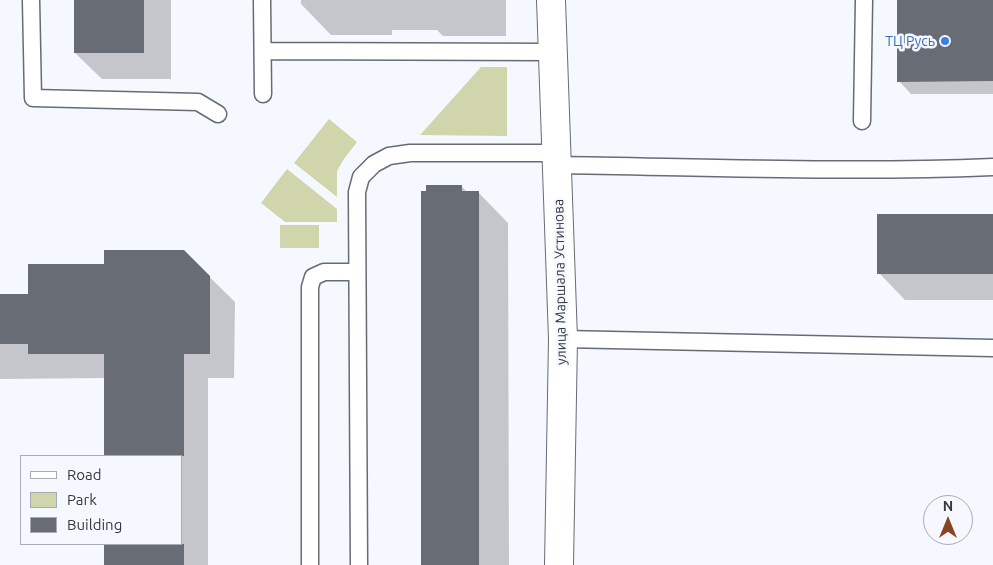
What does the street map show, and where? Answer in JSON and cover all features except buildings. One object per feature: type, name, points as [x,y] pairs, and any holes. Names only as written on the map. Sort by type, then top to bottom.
[{"type":"street","name":"улица Маршала Устинова","points":[[551,0],[562,339],[559,565]]},
{"type":"lane","points":[[31,0],[33,98],[198,102],[218,114]]},
{"type":"lane","points":[[262,0],[263,94]]},
{"type":"lane","points":[[862,121],[864,0]]},
{"type":"lane","points":[[263,50],[553,52]]},
{"type":"lane","points":[[359,565],[357,192],[361,177],[374,164],[389,156],[410,153],[835,170],[993,168]]},
{"type":"lane","points":[[310,565],[310,287],[313,277],[324,272],[357,272]]},
{"type":"lane","points":[[562,339],[993,348]]},
{"type":"green space","points":[[481,67],[507,67],[507,136],[420,135]]},
{"type":"green space","points":[[329,119],[357,142],[337,171],[337,197],[294,163]]},
{"type":"green space","points":[[287,169],[337,209],[337,222],[285,222],[261,203]]},
{"type":"green space","points":[[280,225],[319,225],[319,248],[280,248]]},
{"type":"place","name":"ТЦ Русь","points":[[945,41]]}]
